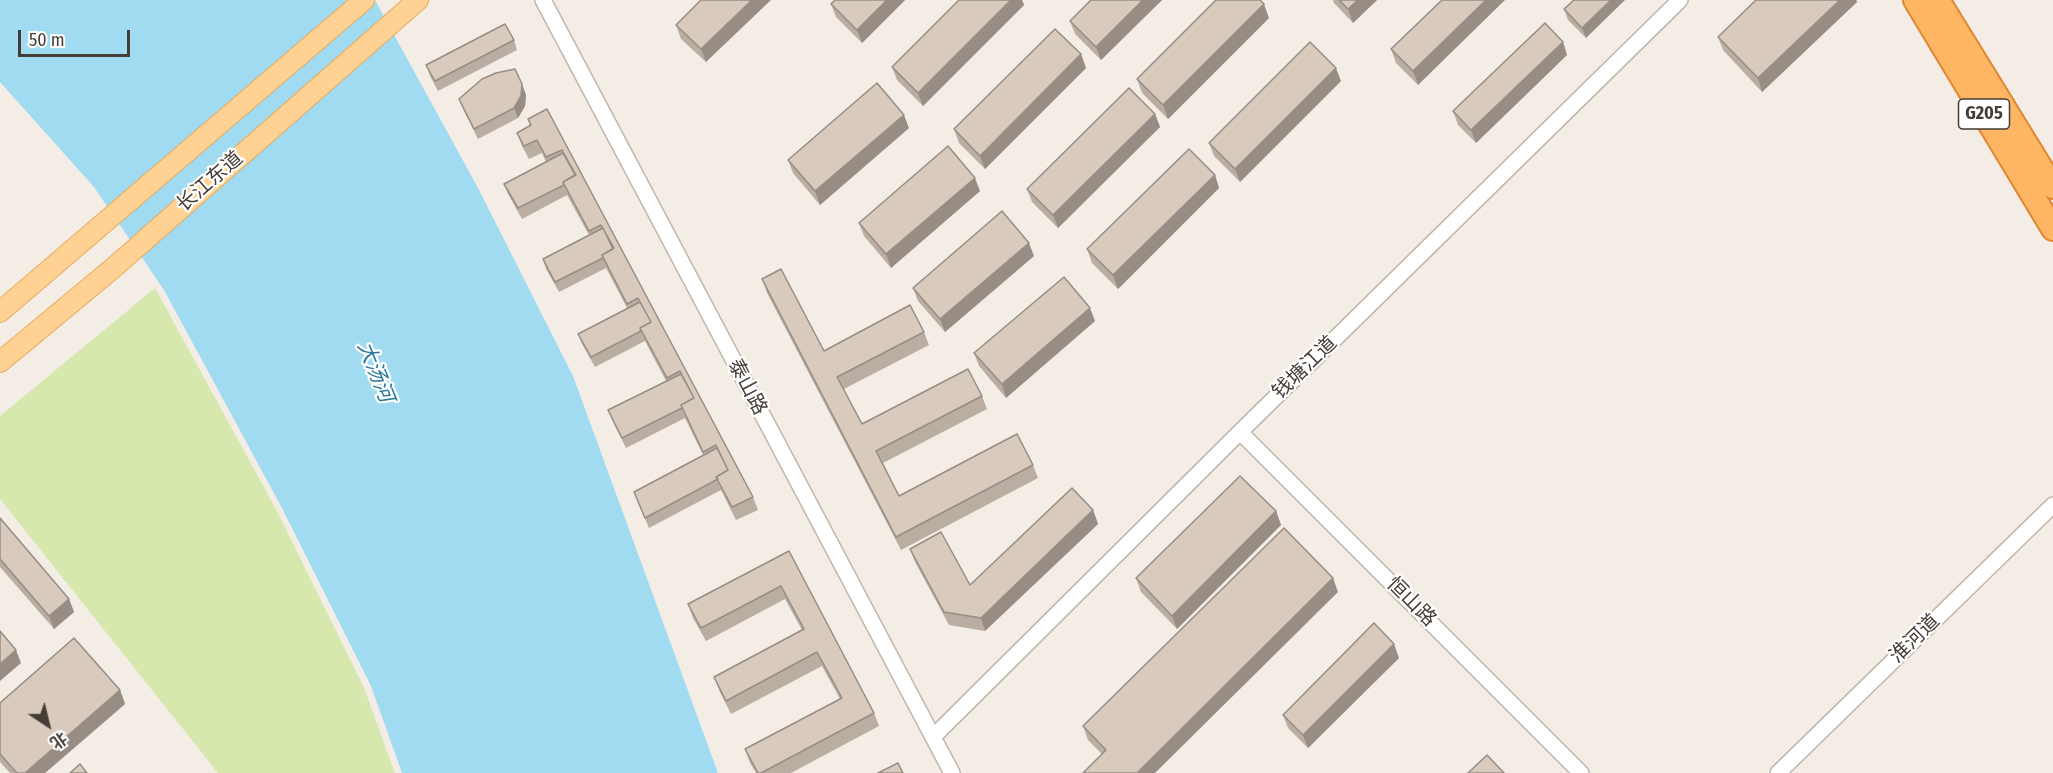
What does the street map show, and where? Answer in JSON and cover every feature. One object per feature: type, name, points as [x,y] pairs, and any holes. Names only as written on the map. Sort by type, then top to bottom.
[{"type":"highway","name":"G205","points":[[1915,0],[2053,229]]},
{"type":"highway","name":"G205","points":[[1938,0],[2053,187]]},
{"type":"main road","name":"长江东道","points":[[0,312],[364,0]]},
{"type":"main road","name":"长江东道","points":[[0,362],[112,269],[413,4]]},
{"type":"street","name":"泰山路","points":[[543,0],[952,773]]},
{"type":"street","name":"钱塘江道","points":[[933,737],[1680,0]]},
{"type":"street","name":"恒山路","points":[[1240,432],[1581,773]]},
{"type":"street","name":"淮河道","points":[[1778,773],[2053,505]]},
{"type":"green space","points":[[155,288],[279,515],[364,688],[395,773],[218,773],[0,499],[0,416]]},
{"type":"water","name":"大汤河","points":[[0,0],[375,0],[478,188],[573,376],[718,773],[402,773],[371,686],[283,510],[164,290],[94,187],[0,82]]},
{"type":"building","points":[[701,0],[752,0],[701,49],[676,25]]},
{"type":"building","points":[[835,0],[887,0],[857,30],[831,4]]},
{"type":"building","points":[[959,0],[1011,0],[918,93],[892,67]]},
{"type":"building","points":[[1091,0],[1143,0],[1096,47],[1070,21]]},
{"type":"building","points":[[1216,0],[1260,0],[1264,4],[1163,105],[1137,79]]},
{"type":"building","points":[[1339,0],[1358,0],[1348,9]]},
{"type":"building","points":[[1442,0],[1486,0],[1413,71],[1391,49]]},
{"type":"building","points":[[1574,0],[1611,0],[1582,28],[1564,9]]},
{"type":"building","points":[[1756,0],[1840,0],[1758,78],[1718,37]]},
{"type":"building","points":[[1545,23],[1563,42],[1471,130],[1453,111]]},
{"type":"building","points":[[505,24],[514,40],[435,81],[426,65]]},
{"type":"building","points":[[1055,29],[1081,54],[980,156],[954,129]]},
{"type":"building","points":[[1310,42],[1336,68],[1235,169],[1209,143]]},
{"type":"building","points":[[515,69],[522,84],[521,96],[514,108],[474,129],[459,99],[482,79]]},
{"type":"building","points":[[877,83],[904,115],[815,191],[788,160]]},
{"type":"building","points":[[1129,88],[1155,114],[1053,215],[1027,189]]},
{"type":"building","points":[[547,109],[753,497],[732,507],[716,477],[728,470],[716,445],[703,452],[681,405],[694,398],[680,371],[667,378],[640,328],[651,322],[638,298],[627,304],[602,255],[614,248],[601,225],[589,231],[563,182],[576,175],[562,150],[546,157],[537,140],[524,146],[517,133],[531,125],[528,119]]},
{"type":"building","points":[[948,146],[975,178],[886,254],[859,223]]},
{"type":"building","points":[[1189,149],[1215,175],[1113,275],[1087,249]]},
{"type":"building","points":[[563,153],[575,175],[563,182],[564,185],[518,208],[504,184]]},
{"type":"building","points":[[1002,211],[1029,243],[940,319],[913,288]]},
{"type":"building","points":[[603,228],[613,249],[602,255],[603,258],[555,282],[543,259]]},
{"type":"building","points":[[781,269],[824,351],[910,305],[924,332],[837,377],[862,424],[968,369],[982,396],[876,451],[899,496],[1017,434],[1033,465],[896,537],[762,279]]},
{"type":"building","points":[[1064,277],[1090,308],[1002,384],[974,353]]},
{"type":"building","points":[[640,302],[651,322],[640,328],[641,331],[591,357],[578,334]]},
{"type":"building","points":[[681,374],[694,398],[681,405],[682,408],[622,438],[608,410]]},
{"type":"building","points":[[717,448],[728,470],[716,477],[718,479],[645,518],[634,492]]},
{"type":"building","points":[[1240,476],[1276,511],[1172,616],[1136,578]]},
{"type":"building","points":[[1072,488],[1093,510],[981,618],[944,612],[910,549],[941,532],[970,585]]},
{"type":"building","points":[[0,518],[69,599],[49,616],[0,559]]},
{"type":"building","points":[[1284,528],[1333,578],[1137,773],[1083,773],[1106,750],[1083,726]]},
{"type":"building","points":[[789,551],[874,713],[758,773],[745,749],[842,698],[817,652],[726,701],[714,677],[804,629],[781,586],[701,628],[688,604]]},
{"type":"building","points":[[1374,623],[1394,644],[1303,735],[1283,715]]},
{"type":"building","points":[[0,631],[16,650],[0,664]]},
{"type":"building","points":[[74,638],[120,690],[25,773],[17,773],[0,754],[0,703]]},
{"type":"building","points":[[1487,755],[1504,773],[1468,773]]},
{"type":"building","points":[[898,763],[903,773],[878,773]]},
{"type":"building","points":[[80,764],[87,773],[70,773]]}]
